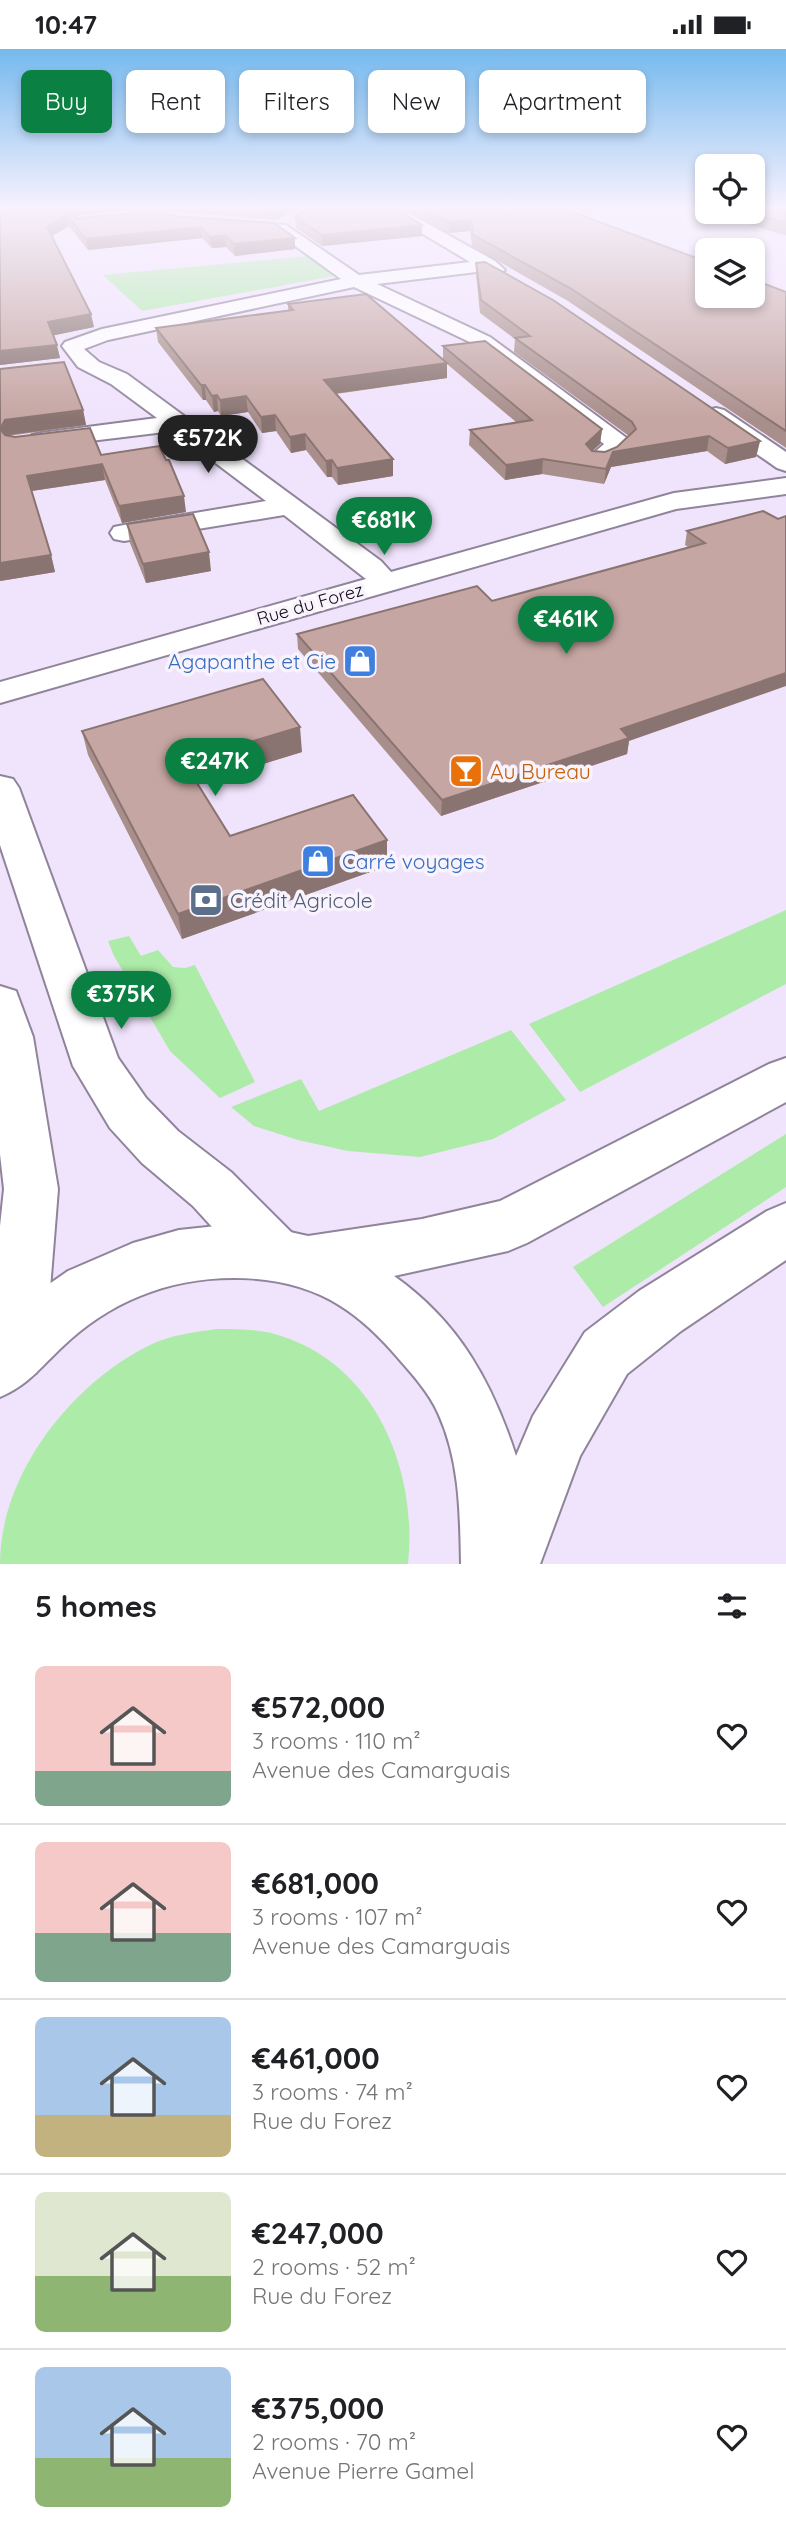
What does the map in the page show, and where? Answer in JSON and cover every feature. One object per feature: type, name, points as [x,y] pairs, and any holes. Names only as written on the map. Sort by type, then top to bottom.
[{"type":"street","points":[[351,278],[483,341],[499,352],[619,444],[600,459]]},
{"type":"street","points":[[384,583],[371,567],[118,379],[75,365],[76,355],[72,346],[103,335],[356,282],[390,278]]},
{"type":"street","points":[[510,278],[514,280]]},
{"type":"street","points":[[695,400],[786,463]]},
{"type":"street","points":[[18,443],[177,423]]},
{"type":"street","name":"Rue du Forez","points":[[0,693],[674,501],[786,486]]},
{"type":"street","points":[[124,533],[288,506]]},
{"type":"street","points":[[0,788],[97,1066],[128,1113],[160,1147],[292,1258],[422,1245],[508,1225],[786,1078]]},
{"type":"street","points":[[0,1004],[9,1037],[31,1189],[7,1360]]},
{"type":"street","points":[[506,1564],[555,1438],[606,1353],[660,1311],[786,1229]]},
{"type":"street","points":[[7,1360],[48,1319],[87,1292],[156,1262],[188,1255],[245,1250],[292,1258],[342,1275],[386,1302],[416,1329],[454,1382],[479,1440],[492,1493],[495,1564]]},
{"type":"green space","points":[[106,278],[326,278],[142,311]]},
{"type":"green space","points":[[786,910],[786,984],[580,1092],[529,1024]]},
{"type":"green space","points":[[129,936],[141,956],[158,950],[173,967],[195,965],[255,1082],[220,1098],[170,1051],[114,956],[108,941]]},
{"type":"green space","points":[[511,1030],[566,1100],[493,1139],[420,1157],[348,1151],[298,1140],[254,1126],[231,1107],[301,1079],[319,1111]]},
{"type":"green space","points":[[786,1134],[786,1187],[603,1307],[573,1267]]},
{"type":"green space","points":[[217,1329],[273,1334],[314,1351],[342,1371],[366,1397],[384,1426],[406,1493],[408,1564],[0,1564],[3,1530],[12,1497],[27,1465],[68,1407],[121,1362],[150,1345],[174,1336]]},
{"type":"building","points":[[0,278],[73,278],[91,314],[48,322],[57,345],[0,351]]},
{"type":"building","points":[[478,278],[513,278],[553,300],[760,441],[728,448],[709,436],[613,452],[606,469],[543,459],[506,465],[470,430],[532,420],[443,346],[485,341],[602,429],[586,444],[592,451],[605,452],[617,447],[636,429],[632,422],[515,338],[530,336],[481,300]]},
{"type":"building","points":[[551,278],[695,278],[695,308],[765,308],[765,284],[786,292],[786,431]]},
{"type":"building","points":[[366,294],[447,363],[324,380],[393,459],[337,468],[332,460],[326,461],[305,434],[290,437],[275,415],[261,417],[246,396],[220,400],[217,395],[212,396],[156,328],[293,310],[288,304]]},
{"type":"building","points":[[64,362],[83,410],[5,420],[0,429],[0,369]]},
{"type":"building","points":[[90,428],[101,455],[159,446],[166,460],[169,460],[184,496],[119,506],[102,464],[27,476],[51,555],[0,563],[0,429],[5,435],[15,437]]},
{"type":"building","points":[[763,511],[778,519],[786,516],[786,673],[621,729],[629,738],[442,800],[297,634],[477,586],[492,601],[705,543],[687,531]]},
{"type":"building","points":[[193,514],[209,552],[143,564],[127,524]]},
{"type":"building","points":[[263,679],[300,727],[184,762],[230,836],[353,795],[387,840],[178,914],[82,731]]},
{"type":"place","name":"Agapanthe et Cie","points":[[360,661]]},
{"type":"place","name":"Au Bureau","points":[[466,771]]},
{"type":"place","name":"Carré voyages","points":[[318,861]]},
{"type":"place","name":"Crédit Agricole","points":[[206,900]]}]
